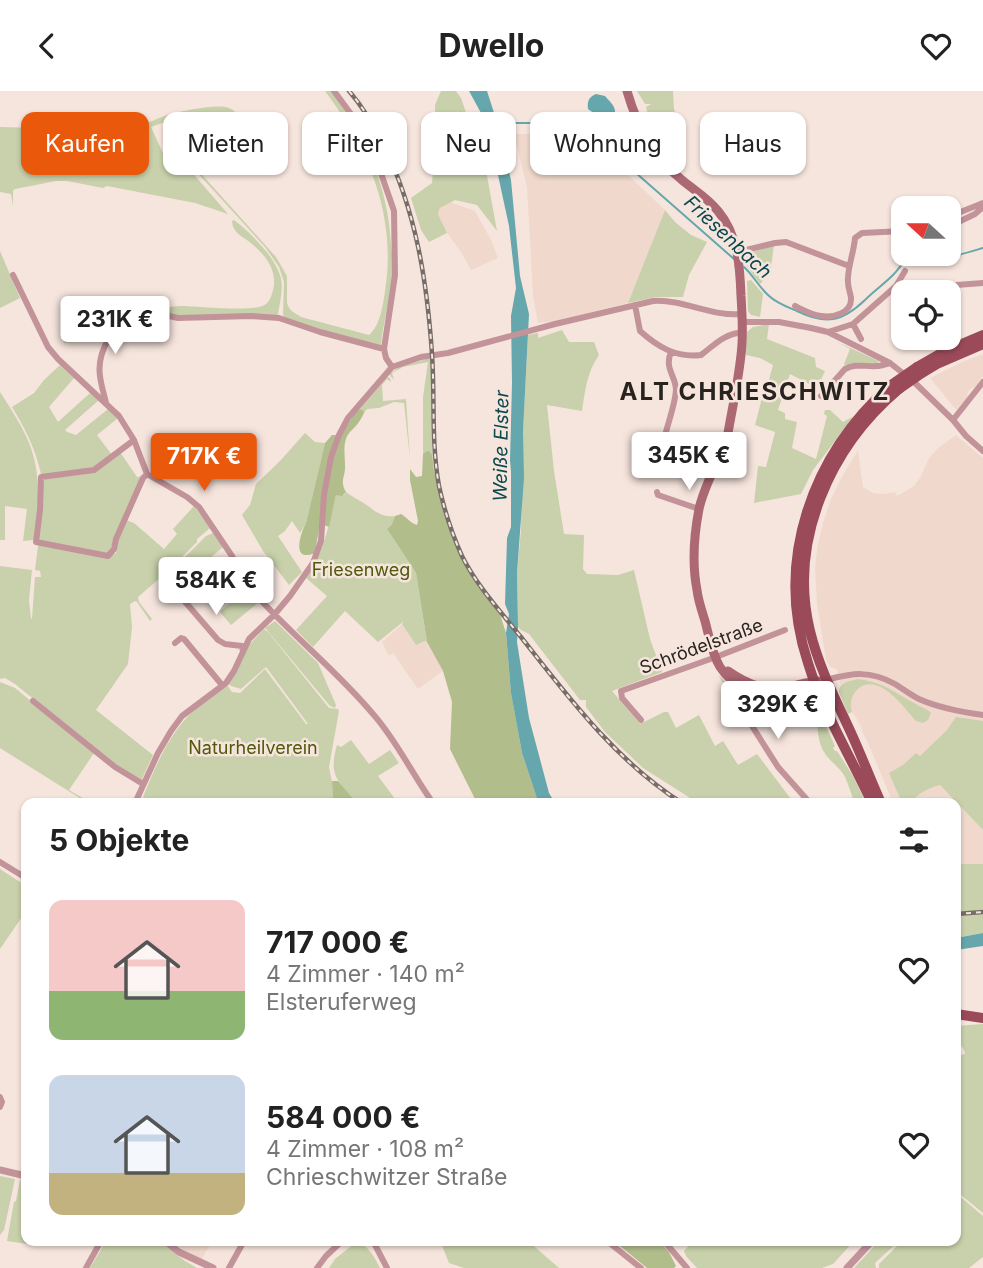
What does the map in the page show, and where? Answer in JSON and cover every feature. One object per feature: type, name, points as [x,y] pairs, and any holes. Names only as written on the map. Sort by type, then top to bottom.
[{"type":"main road","points":[[627,91],[643,134],[656,154],[679,178],[711,202],[730,229],[740,267],[742,346],[728,433],[699,509],[694,557],[696,589],[712,649],[720,667],[730,679],[740,687],[754,692],[778,697],[803,691],[826,680]]},
{"type":"main road","points":[[870,798],[815,683],[800,638],[796,606],[797,562],[807,513],[818,480],[834,451],[857,419],[945,351],[983,335]]},
{"type":"main road","points":[[920,370],[983,344]]},
{"type":"main road","points":[[879,798],[826,680],[815,649],[806,609],[805,575],[811,529],[824,489],[846,446],[895,387]]},
{"type":"main road","points":[[961,1015],[983,1020]]},
{"type":"main road","points":[[961,1021],[983,1020]]},
{"type":"street","points":[[334,91],[374,153],[394,211],[395,275],[384,349],[392,367]]},
{"type":"street","points":[[961,213],[983,205]]},
{"type":"street","points":[[961,221],[975,214],[983,205]]},
{"type":"street","points":[[795,306],[824,317],[846,311],[851,299],[847,287],[855,238],[859,234],[891,232]]},
{"type":"street","points":[[738,254],[786,242],[849,266]]},
{"type":"street","points":[[900,280],[905,271]]},
{"type":"street","points":[[13,275],[48,347],[119,416],[134,440],[147,474],[199,507],[248,585],[274,615],[346,684],[374,715],[430,798]]},
{"type":"street","points":[[961,285],[983,283]]},
{"type":"street","points":[[828,333],[853,324],[891,290]]},
{"type":"street","points":[[137,798],[158,753],[182,716],[226,683],[250,639],[274,615],[306,575],[321,541],[324,495],[331,457],[339,435],[348,418],[392,367],[421,357],[448,353],[635,305],[667,300],[721,314],[795,324],[828,333],[890,363],[914,382],[983,451]]},
{"type":"street","points":[[635,305],[640,331],[671,352],[681,355],[701,355],[729,334],[743,333]]},
{"type":"street","points":[[106,405],[99,375],[102,352],[121,322],[134,309],[177,319],[251,316],[279,319],[384,349]]},
{"type":"street","points":[[853,324],[862,339]]},
{"type":"street","points":[[664,440],[676,388],[669,368],[668,359],[671,352]]},
{"type":"street","points":[[821,396],[849,366],[890,363]]},
{"type":"street","points":[[953,420],[983,382]]},
{"type":"street","points":[[134,440],[94,470],[41,477],[36,542],[108,556],[114,549],[147,474]]},
{"type":"street","points":[[657,492],[658,495],[699,509]]},
{"type":"street","points":[[172,596],[181,597],[218,640],[243,647],[243,654]]},
{"type":"street","name":"Schrödelstraße","points":[[641,720],[622,698],[621,691],[786,630]]},
{"type":"street","points":[[175,643],[181,638],[184,639],[222,685]]},
{"type":"street","points":[[826,680],[854,673],[876,676],[917,698],[983,715]]},
{"type":"street","points":[[731,693],[778,767],[806,798]]},
{"type":"street","points":[[33,701],[115,767],[143,784]]},
{"type":"street","points":[[0,862],[21,876]]},
{"type":"street","points":[[0,1097],[0,1107]]},
{"type":"street","points":[[0,1170],[21,1175]]},
{"type":"street","points":[[86,1268],[99,1246]]},
{"type":"street","points":[[171,1246],[213,1268]]},
{"type":"street","points":[[229,1268],[241,1246]]},
{"type":"street","points":[[317,1268],[337,1246]]},
{"type":"street","points":[[376,1246],[387,1268]]},
{"type":"street","points":[[613,1246],[641,1268]]},
{"type":"street","points":[[668,1246],[687,1268]]},
{"type":"street","points":[[847,1268],[867,1246]]},
{"type":"shaded area","points":[[516,134],[530,134],[530,175],[628,175],[665,210],[628,303],[538,323],[533,296],[527,187]]},
{"type":"shaded area","points":[[450,202],[475,211],[498,258],[471,270],[438,214],[440,208]]},
{"type":"shaded area","points":[[983,354],[983,376],[956,410],[930,378]]},
{"type":"shaded area","points":[[956,435],[983,458],[983,747],[940,785],[952,798],[891,798],[861,726],[843,695],[837,669],[830,667],[826,660],[817,604],[817,549],[831,499],[858,450],[863,487],[873,493],[895,492],[897,496],[914,486],[929,458]]},
{"type":"shaded area","points":[[402,624],[416,645],[427,642],[443,671],[418,689],[393,653],[389,656],[382,642]]},
{"type":"shaded area","points":[[961,807],[983,830],[983,864],[961,864]]},
{"type":"shaded area","points":[[178,1246],[209,1246],[202,1259]]},
{"type":"green space","points":[[325,91],[331,91],[346,112],[340,112]]},
{"type":"green space","points":[[441,91],[456,91],[466,112],[435,112]]},
{"type":"green space","points":[[637,91],[673,91],[675,112],[647,112],[646,107],[651,104],[645,104]]},
{"type":"green space","points":[[213,107],[230,108],[235,112],[181,112]]},
{"type":"green space","points":[[163,117],[163,123],[151,127],[163,153],[163,175],[194,175],[228,214],[195,203],[67,181],[15,189],[13,206],[11,194],[0,192],[0,127],[21,128],[21,175],[149,175],[149,122]]},
{"type":"green space","points":[[199,175],[202,175],[276,257],[287,276],[287,303],[293,312],[301,317],[369,335],[382,309],[388,263],[383,210],[372,175],[377,175],[385,202],[393,271],[381,346],[285,318],[284,282],[279,267],[265,247]]},
{"type":"green space","points":[[433,175],[487,175],[497,231],[477,205],[455,200],[440,208],[438,214],[447,233],[429,242],[421,230],[411,198],[432,183]]},
{"type":"green space","points":[[665,210],[691,235],[707,242],[689,275],[683,297],[656,297],[628,303]]},
{"type":"green space","points":[[232,221],[261,245],[277,268],[282,284],[278,314],[173,315],[155,310],[174,306],[251,308],[268,302],[274,285],[271,267],[252,244],[236,232]]},
{"type":"green space","points":[[774,245],[770,274],[760,284],[745,264],[744,257]]},
{"type":"green space","points":[[0,251],[20,298],[0,308]]},
{"type":"green space","points":[[751,280],[763,294],[760,317],[751,315],[748,311],[747,281]]},
{"type":"green space","points":[[71,296],[99,301],[126,310],[127,313],[107,339],[64,343],[63,327]]},
{"type":"green space","points":[[769,324],[767,339],[815,358],[816,367],[825,371],[817,388],[790,374],[778,410],[785,413],[785,419],[797,422],[792,448],[816,459],[827,416],[824,414],[825,410],[830,410],[843,422],[854,416],[813,470],[801,494],[754,503],[758,466],[766,467],[775,432],[755,425],[773,365],[746,355],[747,332],[753,327]]},
{"type":"green space","points":[[562,330],[569,342],[594,342],[599,355],[589,375],[582,411],[547,405],[564,534],[584,535],[583,569],[587,574],[618,575],[634,570],[650,639],[662,672],[612,691],[640,724],[668,712],[676,728],[699,715],[715,746],[723,741],[738,765],[757,754],[790,798],[690,798],[643,768],[605,732],[586,707],[586,700],[580,700],[529,634],[518,627],[517,573],[528,335],[538,333],[538,338]]},
{"type":"green space","points":[[837,342],[879,362],[846,366],[844,364],[850,349]]},
{"type":"green space","points":[[431,359],[434,471],[432,455],[425,452],[423,454],[423,397],[428,362],[403,367],[392,373],[394,380],[389,374],[401,366]]},
{"type":"green space","points":[[60,365],[74,378],[49,407],[58,422],[90,393],[99,400],[65,430],[67,432],[76,435],[108,409],[118,418],[97,435],[112,455],[95,467],[44,475],[41,474],[30,439],[12,407],[34,393]]},
{"type":"green space","points":[[387,377],[391,382],[387,379],[382,385],[383,401],[406,399],[410,459],[404,403],[394,402],[367,409],[364,413],[360,409]]},
{"type":"green space","points":[[0,392],[23,430],[35,461],[38,500],[34,540],[23,541],[27,509],[5,506],[5,540],[0,540]]},
{"type":"green space","points":[[360,409],[364,413],[345,443],[343,482],[346,492],[342,496],[336,495],[329,527],[324,525],[319,529],[315,553],[303,554],[300,551],[300,540],[325,443],[332,435],[341,435]]},
{"type":"green space","points":[[305,433],[315,442],[325,443],[306,523],[300,533],[292,521],[278,536],[302,572],[289,585],[263,551],[242,515],[250,505],[256,484]]},
{"type":"green space","points":[[429,451],[432,455],[434,471],[462,556],[480,586],[498,608],[506,633],[511,692],[522,753],[537,798],[474,798],[450,749],[452,702],[443,671],[427,642],[416,573],[387,529],[395,516],[401,514],[417,525],[410,469],[416,477],[422,476],[425,452]]},
{"type":"green space","points":[[120,452],[137,477],[143,476],[109,552],[105,554],[38,541],[42,484],[45,479],[83,474]]},
{"type":"green space","name":"Friesenweg","points":[[346,492],[381,514],[395,516],[387,529],[416,573],[427,642],[416,645],[402,624],[404,621],[378,642],[345,611],[313,647],[296,630],[327,596],[306,578],[322,548],[336,495],[344,495]]},
{"type":"green space","points":[[194,506],[210,528],[138,597],[152,619],[150,621],[137,602],[130,604],[132,627],[128,664],[96,710],[153,755],[141,781],[115,765],[15,684],[5,678],[0,679],[0,566],[32,570],[29,600],[31,619],[35,577],[41,577],[40,571],[35,570],[40,544],[107,558],[113,553],[116,554],[117,540],[126,520],[134,523],[164,549],[177,534],[173,529]]},
{"type":"green space","points":[[213,533],[223,547],[195,571],[184,558],[206,536]]},
{"type":"green space","points":[[246,587],[259,602],[231,625],[220,612]]},
{"type":"green space","points":[[275,621],[318,663],[335,708],[330,706],[265,628]]},
{"type":"green space","name":"Naturheilverein","points":[[264,629],[329,708],[338,709],[329,767],[333,798],[144,798],[157,765],[180,725],[192,712],[227,685],[232,692],[240,693],[265,669],[308,724],[266,667],[241,689],[228,683],[247,647]]},
{"type":"green space","points":[[718,675],[741,694],[755,699],[776,701],[803,697],[772,705],[754,701],[746,707],[726,688]]},
{"type":"green space","points":[[858,679],[883,686],[926,709],[931,713],[928,720],[923,723],[916,721],[883,688],[867,685],[855,692],[851,708],[868,742],[852,712],[848,714],[839,692],[843,684]]},
{"type":"green space","points":[[0,682],[15,688],[94,753],[69,790],[83,798],[80,798],[0,748]]},
{"type":"green space","points":[[803,697],[813,698],[835,746],[833,748],[853,776],[864,798],[853,798],[843,773],[824,752],[810,700]]},
{"type":"green space","points":[[956,717],[983,721],[983,830],[961,807],[961,798],[952,798],[940,785],[924,791],[915,798],[900,798],[889,773],[916,753],[920,756],[946,731]]},
{"type":"green space","points":[[351,740],[369,764],[390,750],[399,763],[378,776],[394,798],[353,798],[334,771],[334,755],[337,745],[341,747]]},
{"type":"green space","points":[[332,781],[338,781],[353,798],[333,798]]},
{"type":"green space","points":[[961,864],[983,864],[983,933],[961,937]]},
{"type":"green space","points":[[0,869],[21,883],[21,918],[0,949]]},
{"type":"green space","points":[[983,1024],[983,1213],[961,1195],[961,1055],[965,1054],[961,1046],[961,1026]]},
{"type":"green space","points":[[0,1176],[15,1179],[4,1230],[0,1235]]},
{"type":"green space","points":[[20,1180],[21,1243],[7,1241]]},
{"type":"green space","points":[[961,1197],[983,1216],[983,1257],[969,1268],[879,1268],[879,1264],[897,1246],[961,1246]]},
{"type":"green space","points":[[103,1246],[166,1246],[197,1268],[90,1268]]},
{"type":"green space","points":[[351,1246],[365,1246],[380,1268],[329,1268],[335,1259]]},
{"type":"green space","points":[[442,1246],[534,1246],[559,1268],[464,1268],[449,1263]]},
{"type":"green space","points":[[620,1246],[664,1246],[676,1266],[647,1268]]},
{"type":"green space","points":[[688,1246],[849,1246],[833,1264],[822,1268],[697,1268],[684,1251]]},
{"type":"green space","points":[[874,1246],[894,1246],[875,1263],[876,1268],[854,1268]]},
{"type":"water","points":[[469,91],[487,91],[494,112],[480,112]]},
{"type":"water","points":[[592,96],[605,96],[614,106],[615,112],[592,112],[588,109]]},
{"type":"water","points":[[498,175],[510,175],[511,180],[520,276],[529,314],[523,432],[524,478],[517,573],[517,642],[529,718],[552,798],[537,798],[522,753],[511,693],[506,633],[509,614],[505,604],[507,538],[511,527],[511,316],[516,288],[509,226]]},
{"type":"water","points":[[983,933],[983,946],[961,949],[961,937]]},
{"type":"waterway","name":"Friesenbach","points":[[516,123],[566,125],[595,137],[734,259]]},
{"type":"waterway","name":"Friesenbach","points":[[744,267],[778,303],[817,318],[833,319],[857,307],[908,259],[950,257],[983,248]]},
{"type":"railway","points":[[349,91],[383,144],[412,220],[430,327],[434,437],[439,486],[462,556],[489,598],[595,727],[636,768],[675,798]]},
{"type":"railway","points":[[961,914],[983,912]]},
{"type":"district","name":"ALT CHRIESCHWITZ","points":[[755,391]]},
{"type":"water label","name":"Weiße Elster","points":[[501,446]]}]
